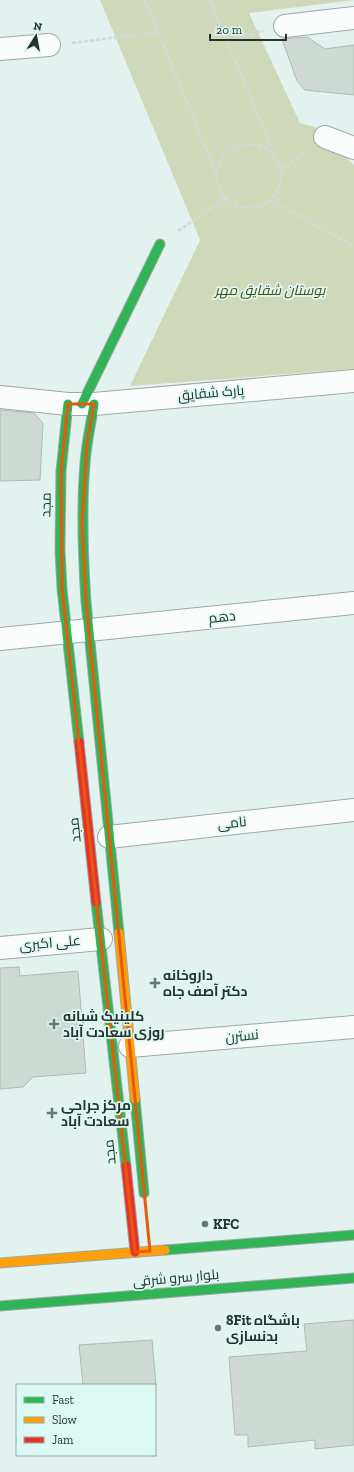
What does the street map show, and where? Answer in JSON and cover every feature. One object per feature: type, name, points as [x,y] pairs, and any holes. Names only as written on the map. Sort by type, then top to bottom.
[{"type":"street","points":[[285,26],[354,18]]},
{"type":"street","points":[[0,49],[49,45]]},
{"type":"street","points":[[325,137],[354,148]]},
{"type":"street","name":"مجد","points":[[135,1252],[121,1047],[100,838],[67,632],[62,589],[60,513],[61,471],[81,404],[160,244]]},
{"type":"street","name":"پارک شقایق","points":[[0,397],[81,404],[354,381]]},
{"type":"street","name":"مجد","points":[[81,404],[87,443],[83,497],[84,557],[100,838],[121,1047],[145,1203]]},
{"type":"street","name":"دهم","points":[[0,639],[354,603]]},
{"type":"street","name":"نامی","points":[[100,838],[354,810]]},
{"type":"street","name":"علی اکبری","points":[[0,948],[110,939]]},
{"type":"street","name":"نسترن","points":[[121,1047],[354,1027]]},
{"type":"street","name":"بلوار سرو شرقی","points":[[0,1263],[135,1252],[149,1247],[354,1235]]},
{"type":"street","name":"بلوار سرو شرقی","points":[[0,1306],[354,1278]]},
{"type":"path","points":[[145,0],[217,175]]},
{"type":"path","points":[[210,0],[281,170],[281,182],[277,192],[270,200],[257,207],[243,208],[233,204],[220,191],[217,183],[218,165],[231,149],[241,145],[251,144],[261,146],[270,151],[276,159]]},
{"type":"path","points":[[227,40],[285,26]]},
{"type":"path","points":[[49,45],[158,32]]},
{"type":"path","points":[[281,170],[325,137]]},
{"type":"path","points":[[160,244],[226,198]]},
{"type":"path","points":[[270,200],[354,246]]},
{"type":"highlighted area","points":[[68,404],[94,404],[87,443],[82,523],[86,602],[150,1251],[135,1252],[62,589],[61,471]]},
{"type":"green space","name":"بوستان شقایق مهر","points":[[100,0],[354,0],[249,13],[300,123],[318,128],[325,137],[354,165],[354,369],[130,386],[200,240]]},
{"type":"building","points":[[307,37],[325,49],[354,45],[354,95],[305,90],[297,81],[282,39]]},
{"type":"building","points":[[0,410],[34,413],[43,423],[40,480],[0,481]]},
{"type":"building","name":"کلینیک شبانه روزی سعادت آباد","points":[[19,967],[20,976],[78,971],[86,1073],[33,1077],[23,1087],[0,1089],[0,968]]},
{"type":"building","points":[[354,1320],[354,1445],[315,1449],[315,1440],[248,1447],[248,1435],[235,1435],[229,1357],[307,1351],[304,1324]]},
{"type":"building","points":[[152,1340],[156,1384],[83,1384],[79,1345]]},
{"type":"traffic: fast","points":[[82,404],[160,244]]},
{"type":"traffic: fast","points":[[68,404],[61,471],[60,550],[62,589],[79,742]]},
{"type":"traffic: fast","points":[[94,404],[86,449],[84,481],[84,568],[86,602],[119,933]]},
{"type":"traffic: fast","points":[[96,902],[126,1166]]},
{"type":"traffic: fast","points":[[135,1099],[144,1193]]},
{"type":"traffic: fast","points":[[165,1250],[354,1235]]},
{"type":"traffic: fast","points":[[0,1306],[354,1278]]},
{"type":"traffic: slow","points":[[119,933],[135,1099]]},
{"type":"traffic: slow","points":[[0,1263],[165,1250]]},
{"type":"traffic: jam","points":[[79,742],[96,902]]},
{"type":"traffic: jam","points":[[126,1166],[135,1252]]},
{"type":"place","name":"داروخانه دکتر آصف جاه","points":[[155,983]]},
{"type":"place","name":"کلینیک شبانه روزی سعادت آباد","points":[[54,1024]]},
{"type":"place","name":"مرکز جراحی سعادت آباد","points":[[52,1113]]},
{"type":"place","name":"KFC","points":[[205,1224]]},
{"type":"place","name":"8Fit باشگاه بدنسازی","points":[[218,1328]]}]
